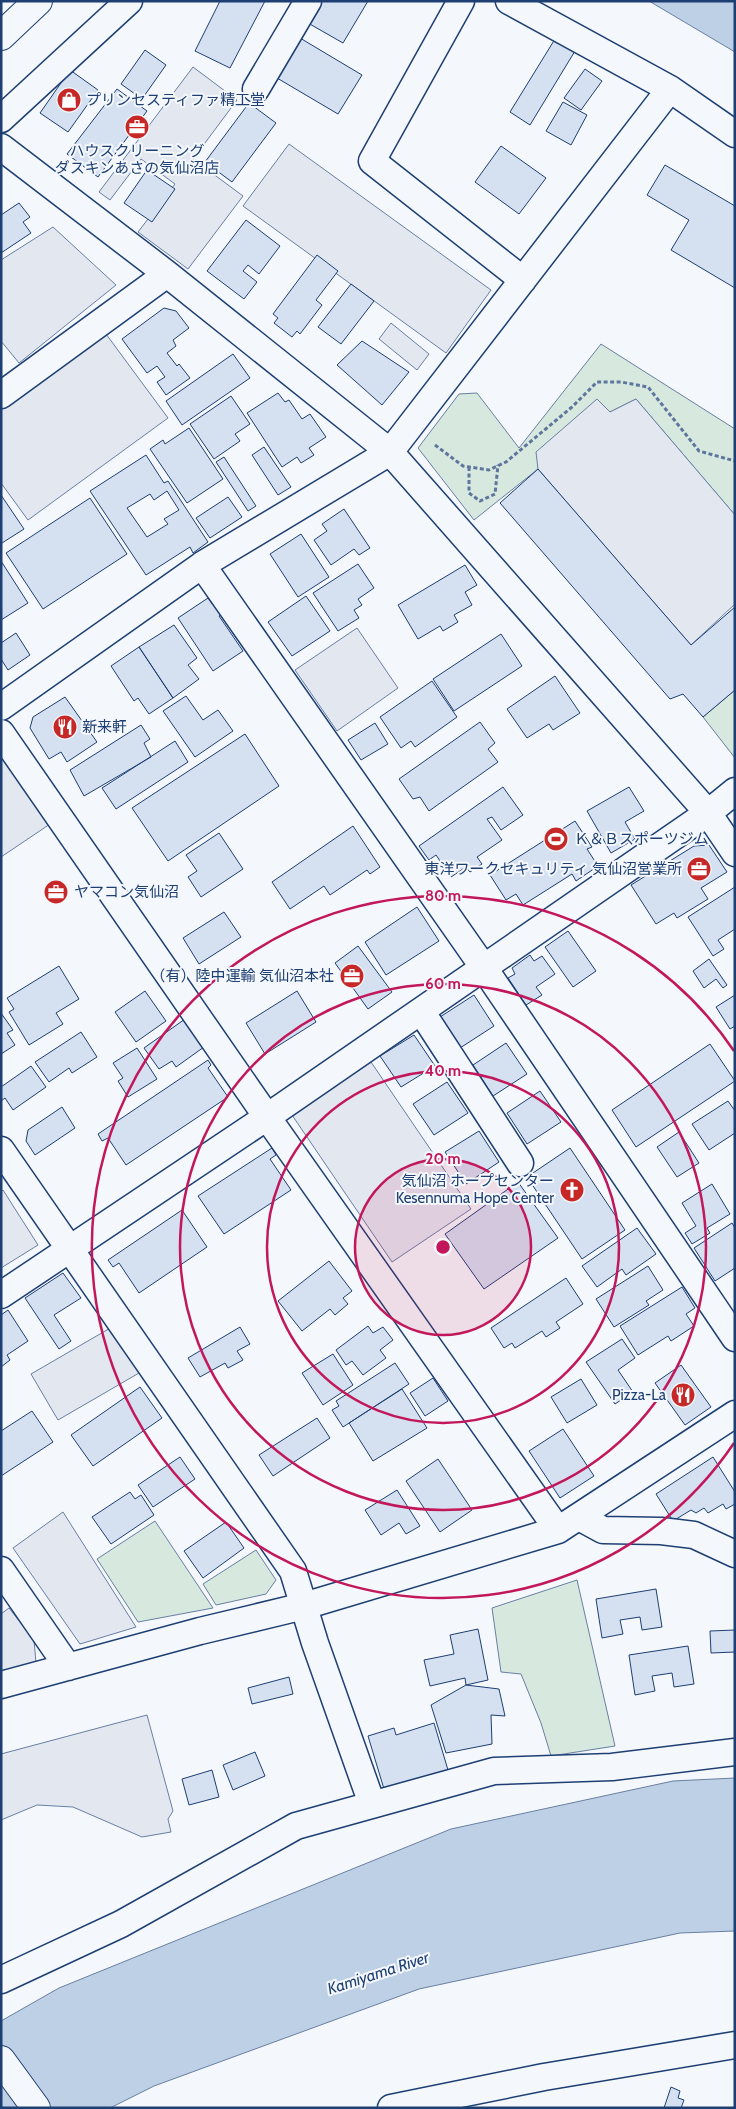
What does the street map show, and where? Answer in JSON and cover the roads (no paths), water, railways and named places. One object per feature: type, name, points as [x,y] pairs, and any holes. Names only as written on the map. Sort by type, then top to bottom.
[{"type":"main road","points":[[1,36],[38,1]]},
{"type":"main road","points":[[1,2060],[36,2108]]},
{"type":"street","points":[[1,119],[129,1]]},
{"type":"street","points":[[256,89],[308,1]]},
{"type":"street","points":[[461,1],[372,161],[523,280]]},
{"type":"street","points":[[509,1],[670,89],[735,134]]},
{"type":"street","points":[[1,707],[202,566],[390,452],[670,89]]},
{"type":"street","points":[[1,147],[167,274],[390,452],[708,813],[735,853]]},
{"type":"street","points":[[1,394],[167,274]]},
{"type":"street","points":[[202,566],[484,968],[735,1338]]},
{"type":"street","points":[[1,732],[267,1116],[558,1530]]},
{"type":"street","points":[[1,1295],[484,968],[708,813],[735,791]]},
{"type":"street","points":[[421,1011],[520,1163]]},
{"type":"street","points":[[1,1150],[293,1571],[372,1804]]},
{"type":"street","points":[[1,1685],[200,1631],[304,1606],[558,1530],[735,1414]]},
{"type":"street","points":[[579,1517],[603,1530],[661,1530],[694,1535],[735,1554]]},
{"type":"street","points":[[1,1570],[68,1667]]},
{"type":"street","points":[[1,1980],[121,1924],[296,1826],[494,1771],[612,1767],[735,1752]]},
{"type":"street","points":[[391,2108],[544,2078],[735,2045]]},
{"type":"water","points":[[649,1],[735,1],[735,52]]},
{"type":"water","name":"Kamiyama River","points":[[735,1778],[735,1931],[680,1933],[419,1989],[154,2086],[110,2108],[1,2108],[1,2021],[59,1988],[451,1829],[673,1781]]},
{"type":"place","name":"プリンセスティファ精工堂","points":[[69,100]]},
{"type":"place","name":"ハウスクリーニング ダスキンあさの気仙沼店","points":[[137,127]]},
{"type":"place","name":"新来軒","points":[[65,727]]},
{"type":"place","name":"Ｋ＆Ｂスポーツジム","points":[[556,839]]},
{"type":"place","name":"東洋ワークセキュリティ 気仙沼営業所","points":[[699,869]]},
{"type":"place","name":"ヤマコン気仙沼","points":[[56,892]]},
{"type":"place","name":"（有）陸中運輸 気仙沼本社","points":[[352,976]]},
{"type":"place","name":"気仙沼 ホープセンター Kesennuma Hope Center","points":[[572,1190]]},
{"type":"place","name":"Pizza-La","points":[[683,1395]]}]
